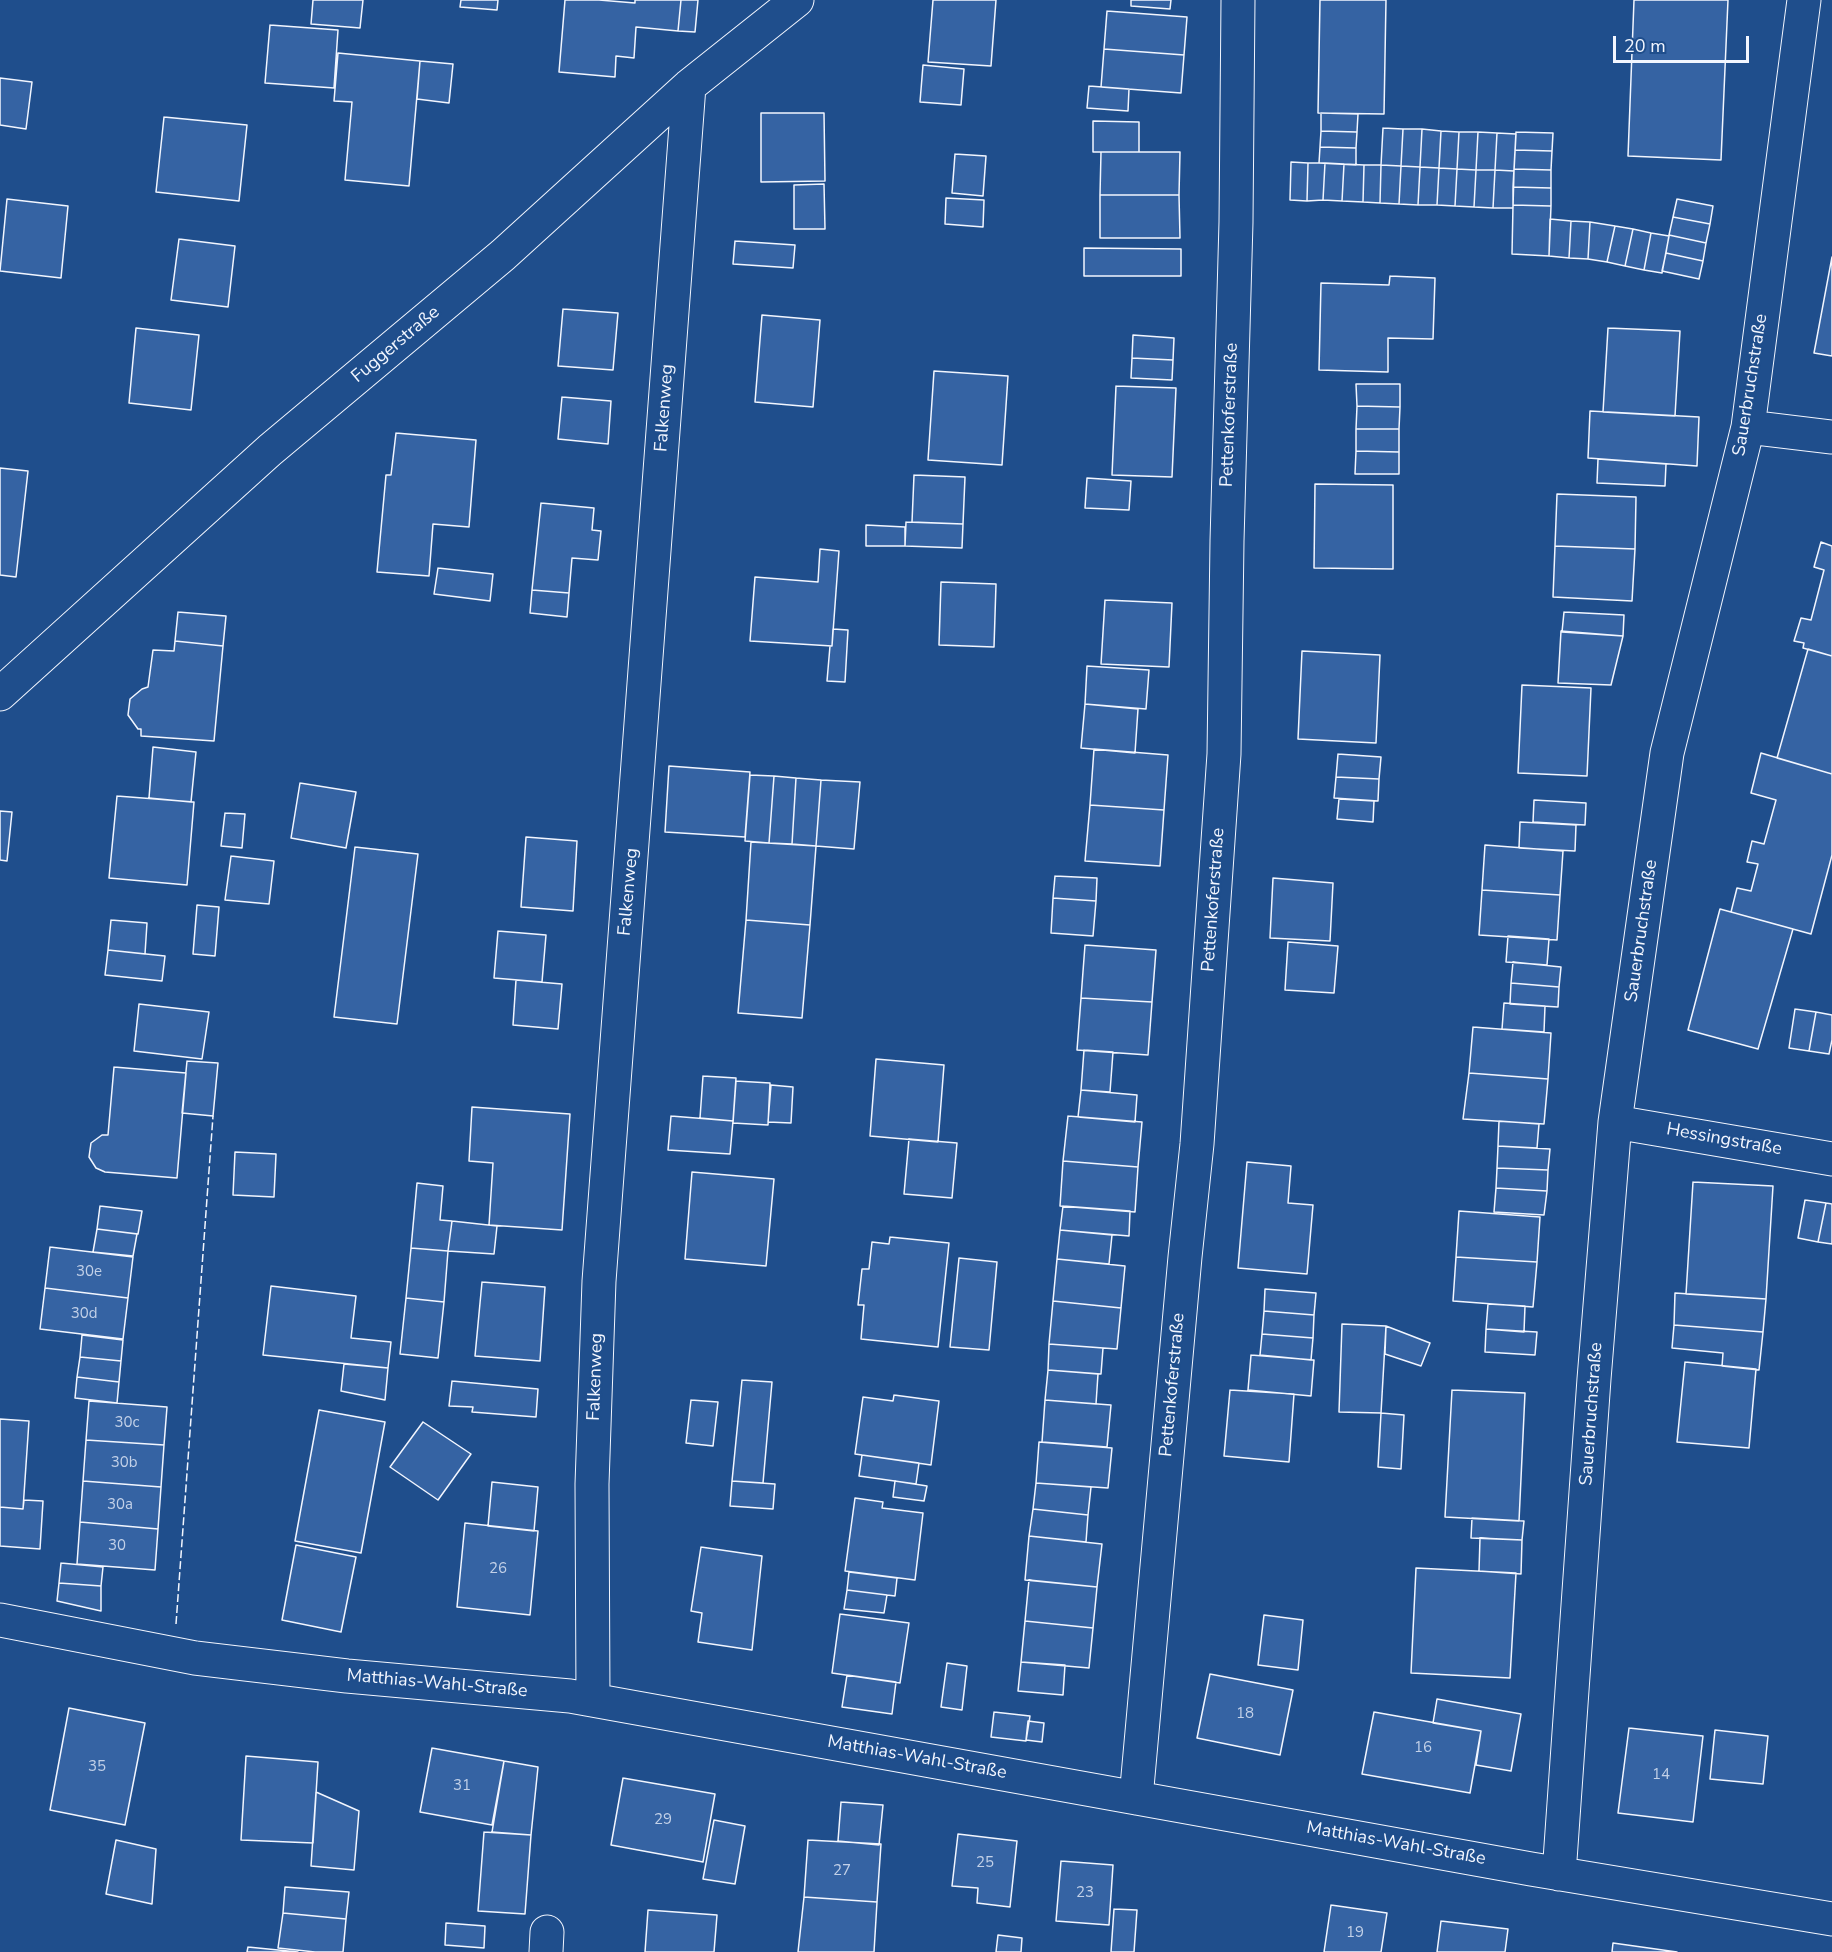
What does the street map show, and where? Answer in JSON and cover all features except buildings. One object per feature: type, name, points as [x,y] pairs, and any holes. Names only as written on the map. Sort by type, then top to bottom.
[{"type":"street","name":"Fuggerstraße","points":[[0,694],[270,450],[503,255],[689,86],[797,0]]},
{"type":"street","name":"Pettenkoferstraße","points":[[1136,1798],[1197,1144],[1224,754],[1227,541],[1236,222],[1238,0]]},
{"type":"street","name":"Sauerbruchstraße","points":[[1559,1874],[1593,1391],[1615,1122],[1667,753],[1748,427],[1804,0]]},
{"type":"street","name":"Falkenweg","points":[[593,1700],[592,1484],[599,1281],[689,86]]},
{"type":"street","points":[[1748,427],[1832,437]]},
{"type":"street","name":"Hessingstraße","points":[[1615,1122],[1832,1159]]},
{"type":"street","name":"Matthias-Wahl-Straße","points":[[0,1620],[195,1658],[347,1676],[570,1696],[1559,1874],[1832,1919]]},
{"type":"fence","points":[[176,1624],[213,1116]]}]
